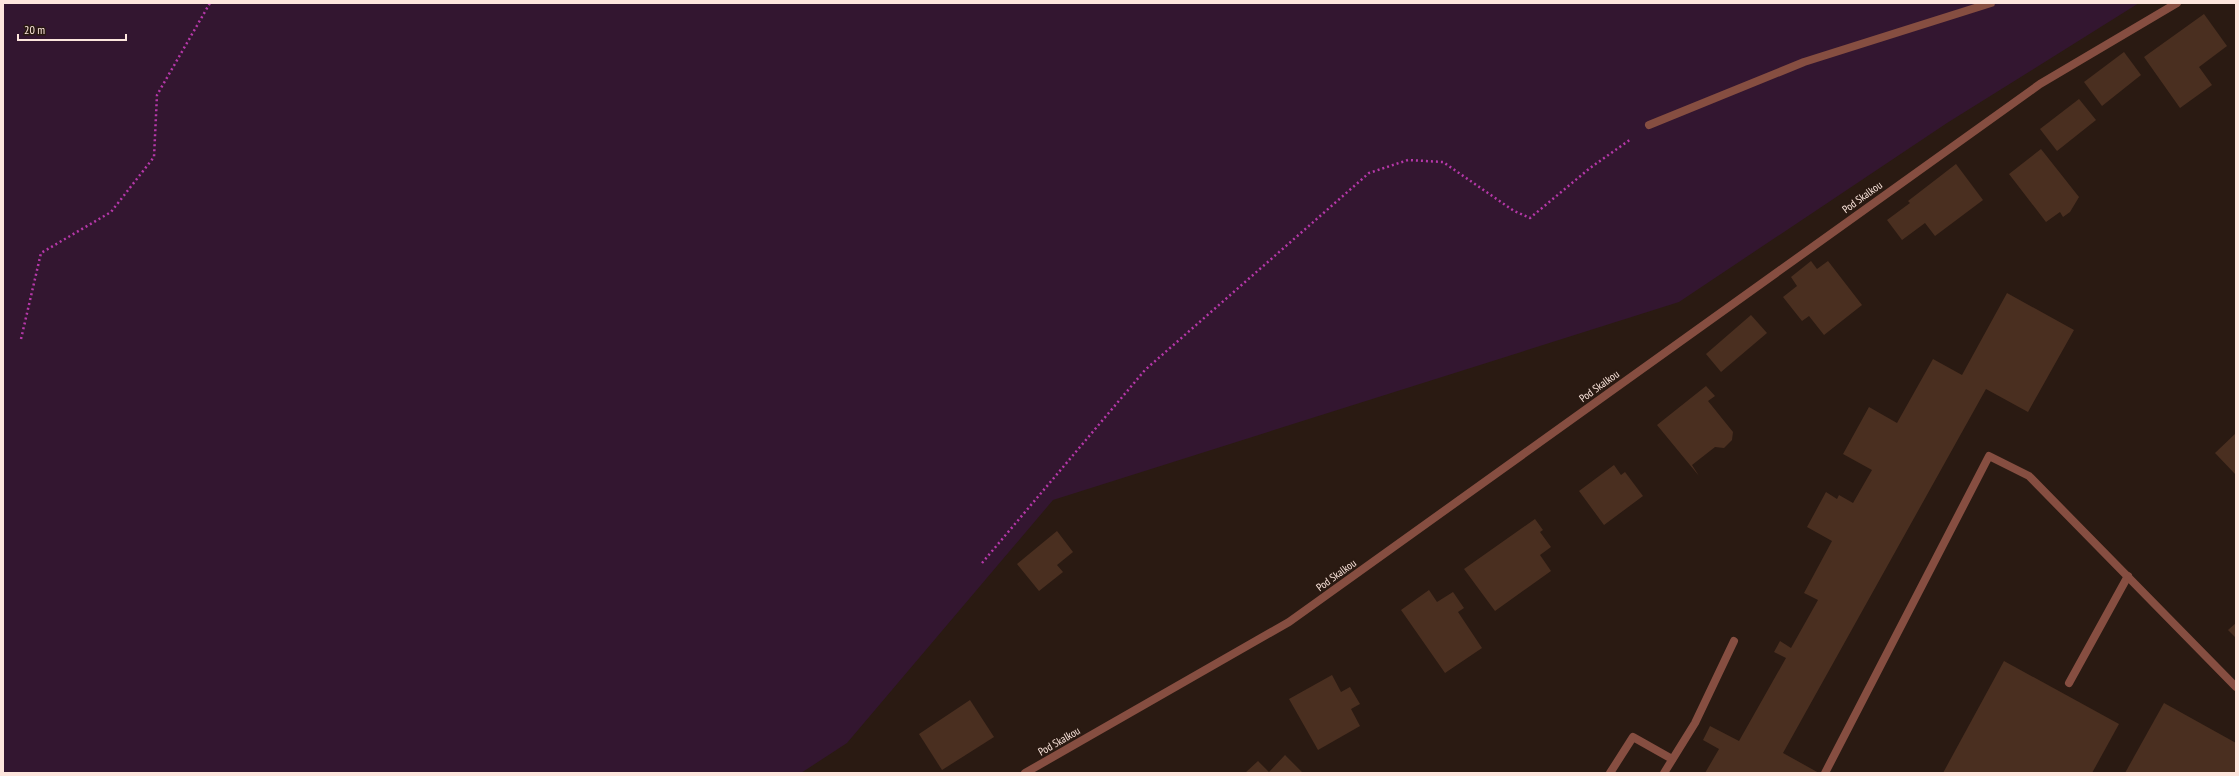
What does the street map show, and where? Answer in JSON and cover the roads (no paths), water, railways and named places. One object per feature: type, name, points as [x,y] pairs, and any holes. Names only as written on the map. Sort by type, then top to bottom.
[{"type":"street","points":[[1649,126],[1804,62],[1991,3]]},
{"type":"street","name":"Pod Skalkou","points":[[1025,773],[1289,622],[2040,84],[2177,3]]},
{"type":"street","points":[[1825,773],[1989,456],[2029,476],[2236,687]]},
{"type":"street","points":[[2069,683],[2128,576]]},
{"type":"street","points":[[1664,773],[1695,723],[1734,641]]},
{"type":"street","points":[[1610,773],[1633,737],[1672,759]]}]
